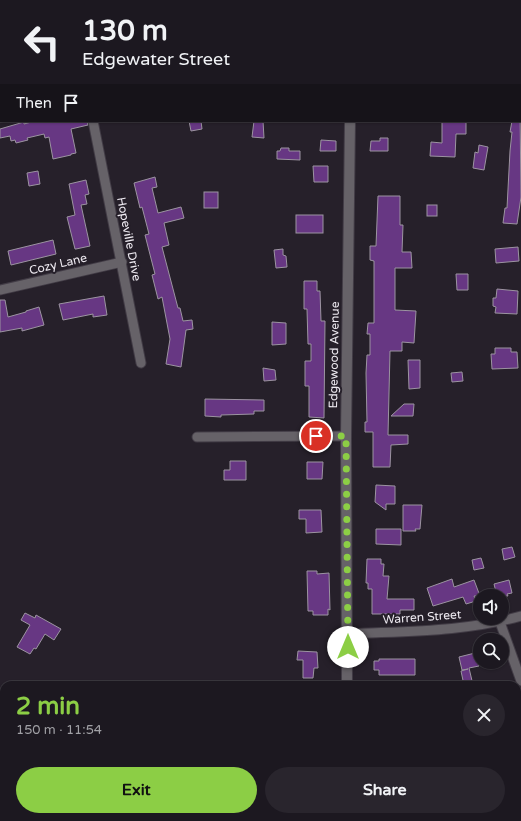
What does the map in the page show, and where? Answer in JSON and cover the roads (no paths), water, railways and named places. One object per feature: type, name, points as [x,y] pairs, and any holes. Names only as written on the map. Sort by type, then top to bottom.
[{"type":"street","name":"Hopeville Drive","points":[[94,122],[141,363]]},
{"type":"street","name":"Edgewood Avenue","points":[[347,681],[346,436],[350,122]]},
{"type":"street","name":"Cozy Lane","points":[[0,290],[122,262]]},
{"type":"street","points":[[198,437],[346,436]]},
{"type":"street","name":"Warren Street","points":[[509,619],[521,616]]},
{"type":"street","name":"Warren Street","points":[[348,634],[456,628],[478,625]]},
{"type":"street","points":[[501,625],[521,681]]}]
